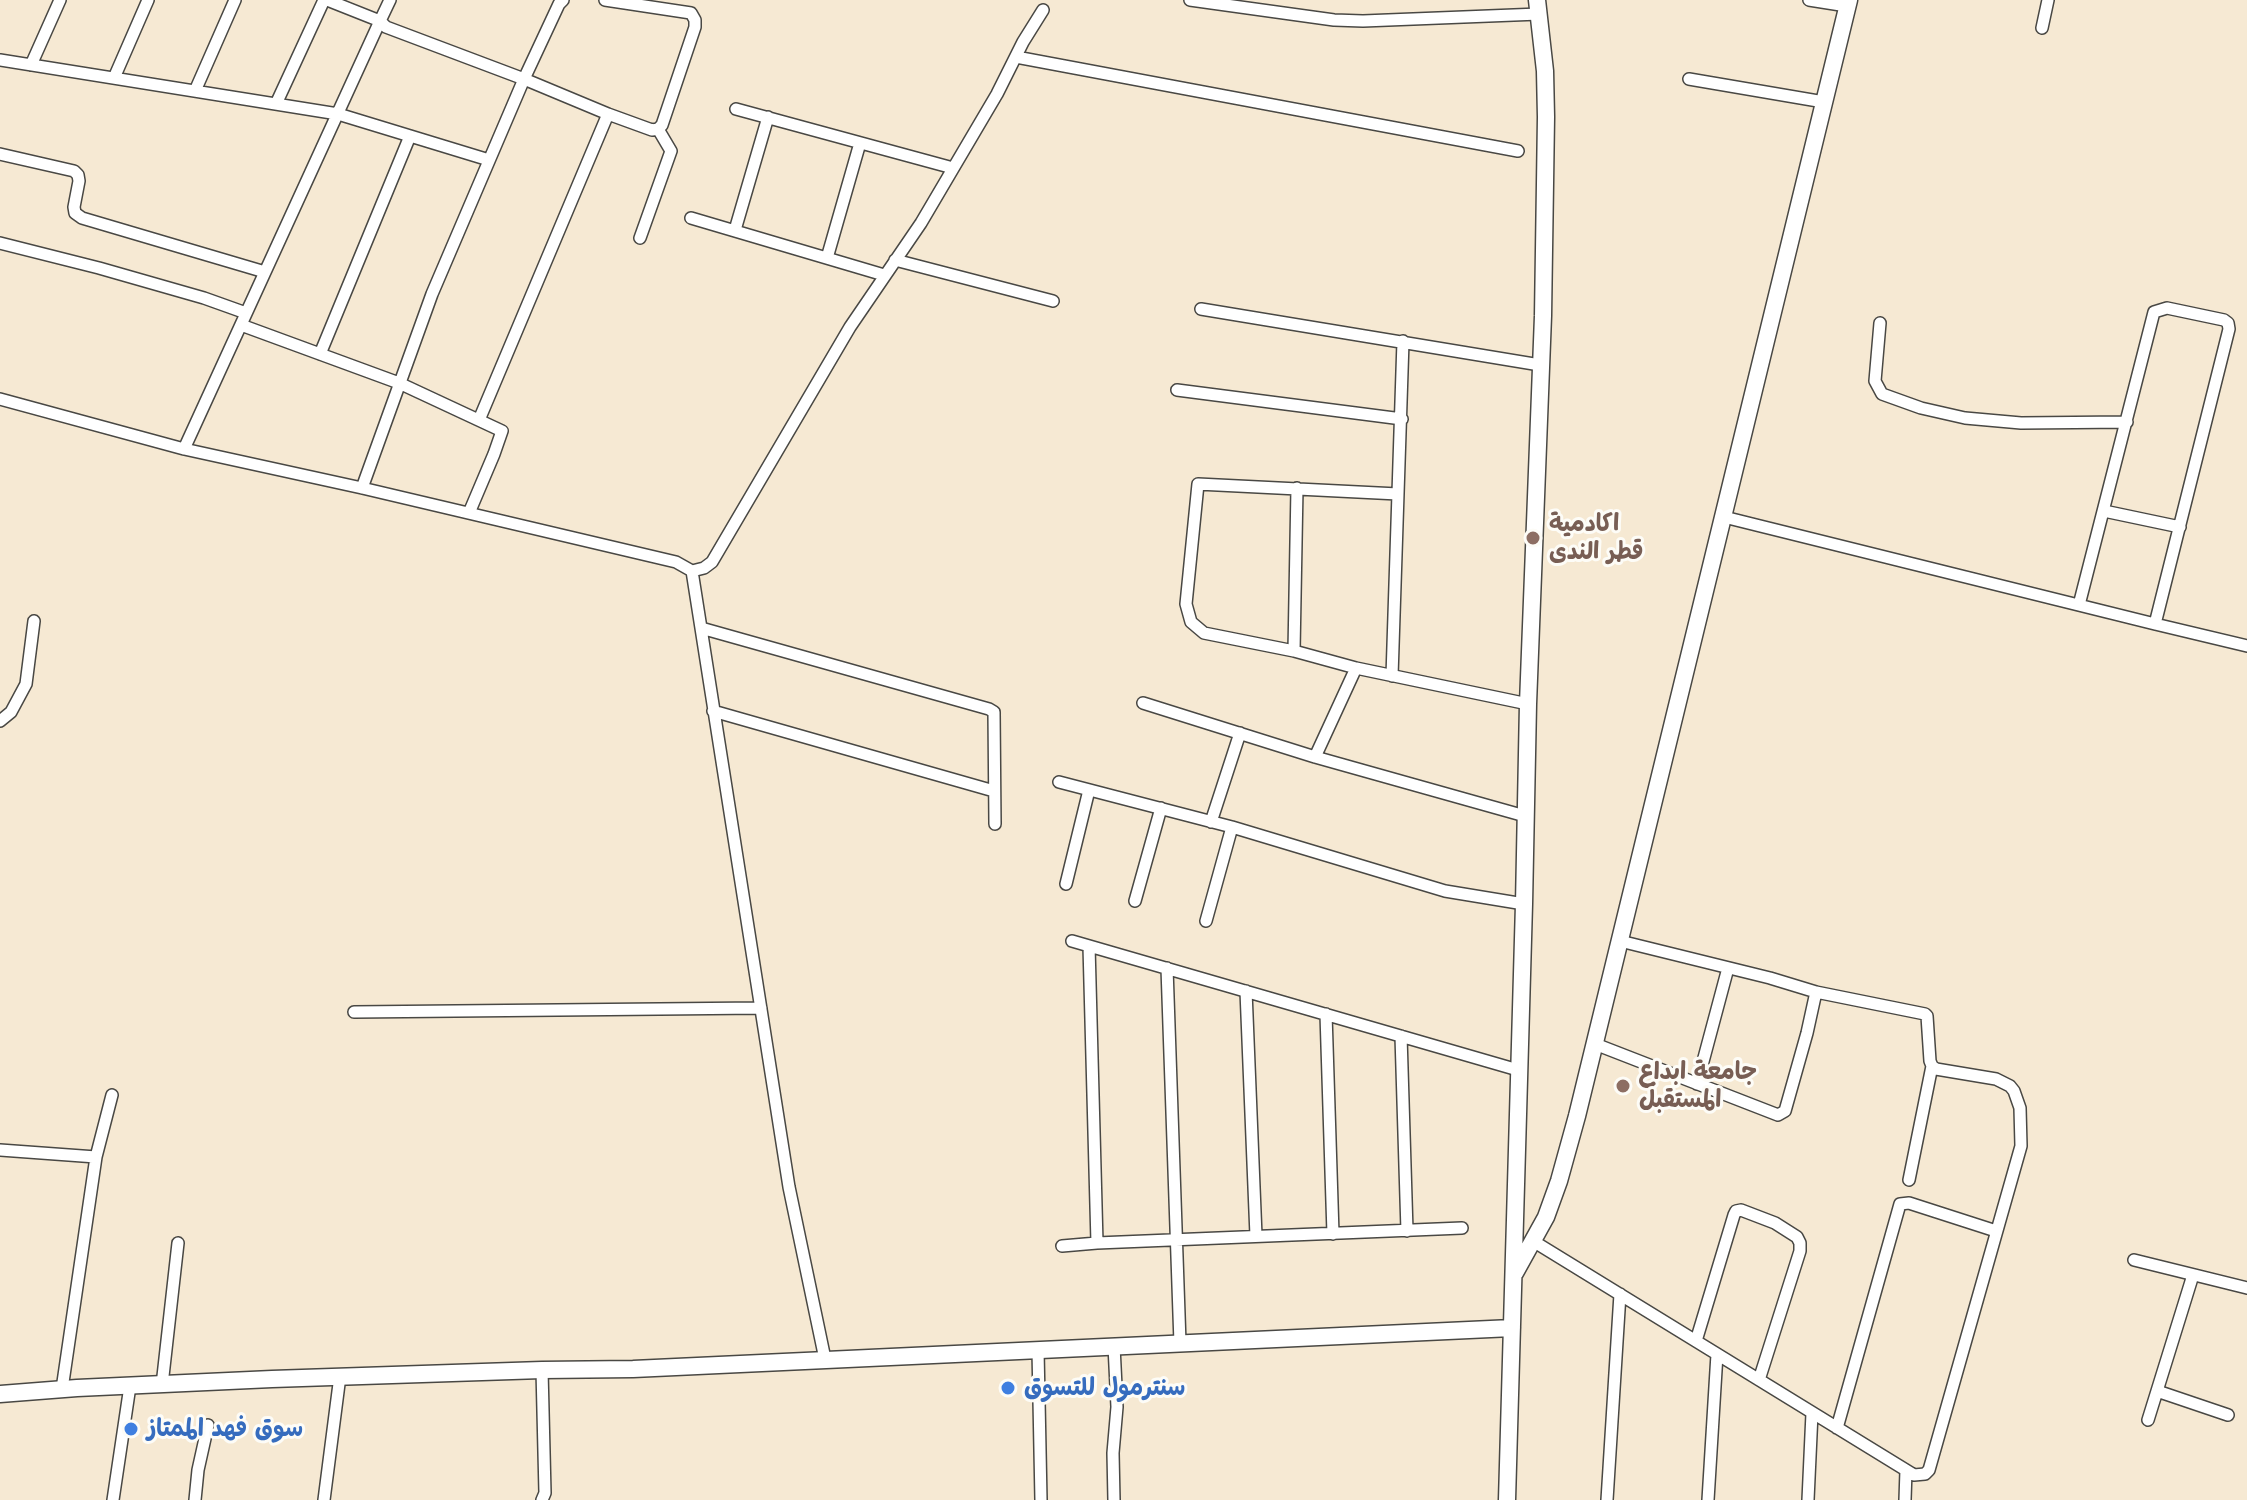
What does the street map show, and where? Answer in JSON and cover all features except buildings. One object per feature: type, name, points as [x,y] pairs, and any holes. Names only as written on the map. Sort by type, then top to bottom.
[{"type":"street","points":[[31,65],[60,0]]},
{"type":"street","points":[[114,78],[148,0]]},
{"type":"street","points":[[195,91],[235,0]]},
{"type":"street","points":[[276,104],[325,0],[608,114],[652,130],[658,129],[662,125],[695,20],[691,13],[605,0]]},
{"type":"street","points":[[184,449],[390,0]]},
{"type":"street","points":[[1190,0],[1334,20],[1363,21],[1538,7],[1546,117],[1543,316],[1528,704],[1507,1500]]},
{"type":"street","points":[[1514,1275],[1549,1208],[1565,1162],[1848,3],[1809,0]]},
{"type":"street","points":[[2042,28],[2048,0]]},
{"type":"street","points":[[362,488],[432,294],[557,1]]},
{"type":"street","points":[[692,571],[712,562],[825,369],[921,223],[1043,10]]},
{"type":"street","points":[[1016,57],[1518,151]]},
{"type":"street","points":[[0,60],[338,114],[489,160]]},
{"type":"street","points":[[1689,79],[1824,102]]},
{"type":"street","points":[[736,109],[953,168]]},
{"type":"street","points":[[479,420],[608,114]]},
{"type":"street","points":[[735,230],[768,117]]},
{"type":"street","points":[[640,238],[671,151],[658,129]]},
{"type":"street","points":[[320,354],[410,136]]},
{"type":"street","points":[[827,258],[860,143]]},
{"type":"street","points":[[0,154],[74,171],[79,181],[75,213],[82,218],[265,272]]},
{"type":"street","points":[[691,218],[884,275]]},
{"type":"street","points":[[0,243],[114,272],[246,313]]},
{"type":"street","points":[[895,260],[1053,301]]},
{"type":"street","points":[[2079,605],[2154,312],[2167,308],[2224,320],[2229,329],[2155,624]]},
{"type":"street","points":[[1201,309],[1540,365]]},
{"type":"street","points":[[1880,323],[1875,381],[1882,394],[1921,408],[1965,418],[2021,423],[2127,422]]},
{"type":"street","points":[[241,325],[399,383],[500,430],[502,433],[469,513]]},
{"type":"street","points":[[1392,676],[1403,341]]},
{"type":"street","points":[[1177,390],[1402,419]]},
{"type":"street","points":[[0,399],[184,449],[676,562],[692,571],[789,1187],[825,1359]]},
{"type":"street","points":[[1398,494],[1198,484],[1186,604],[1191,622],[1204,633],[1528,704]]},
{"type":"street","points":[[1294,651],[1297,488]]},
{"type":"street","points":[[2104,511],[2180,527]]},
{"type":"street","points":[[1724,517],[2247,646]]},
{"type":"street","points":[[0,721],[19,701],[26,684],[34,621]]},
{"type":"street","points":[[701,628],[994,712],[995,824]]},
{"type":"street","points":[[1315,757],[1356,668]]},
{"type":"street","points":[[1143,703],[1315,757],[1525,816]]},
{"type":"street","points":[[713,711],[994,791]]},
{"type":"street","points":[[1211,822],[1240,733]]},
{"type":"street","points":[[1059,782],[1232,827],[1445,891],[1524,904]]},
{"type":"street","points":[[1066,884],[1089,790]]},
{"type":"street","points":[[1135,901],[1161,808]]},
{"type":"street","points":[[1206,921],[1232,827]]},
{"type":"street","points":[[1072,941],[1518,1070]]},
{"type":"street","points":[[1620,941],[1816,992],[1925,1014],[1932,1066],[1909,1180]]},
{"type":"street","points":[[1089,946],[1097,1243]]},
{"type":"street","points":[[1167,968],[1180,1343]]},
{"type":"street","points":[[1697,1084],[1728,968]]},
{"type":"street","points":[[1246,991],[1256,1236]]},
{"type":"street","points":[[1595,1044],[1771,1114],[1782,1114],[1800,1059],[1816,992]]},
{"type":"street","points":[[354,1012],[761,1008]]},
{"type":"street","points":[[1326,1014],[1333,1234]]},
{"type":"street","points":[[1401,1036],[1407,1231]]},
{"type":"street","points":[[1533,1241],[1920,1476],[1929,1470],[2021,1146],[2020,1108],[2010,1086],[1996,1079],[1932,1066]]},
{"type":"street","points":[[62,1389],[96,1157],[112,1095]]},
{"type":"street","points":[[0,1150],[96,1157]]},
{"type":"street","points":[[1837,1428],[1900,1204],[1909,1203],[1996,1231]]},
{"type":"street","points":[[1696,1341],[1736,1211],[1741,1210],[1775,1223],[1797,1237],[1800,1251],[1759,1380]]},
{"type":"street","points":[[1062,1246],[1462,1228]]},
{"type":"street","points":[[162,1385],[178,1243]]},
{"type":"street","points":[[2134,1260],[2247,1288]]},
{"type":"street","points":[[2148,1420],[2193,1275]]},
{"type":"street","points":[[1607,1500],[1620,1294]]},
{"type":"street","points":[[0,1394],[340,1376],[633,1369],[1512,1328]]},
{"type":"street","points":[[1114,1346],[1117,1407],[1113,1445],[1114,1500]]},
{"type":"street","points":[[1038,1350],[1041,1500]]},
{"type":"street","points":[[1708,1500],[1717,1354]]},
{"type":"street","points":[[542,1370],[545,1493],[542,1500]]},
{"type":"street","points":[[324,1500],[340,1376]]},
{"type":"street","points":[[113,1500],[130,1386]]},
{"type":"street","points":[[2157,1391],[2228,1415]]},
{"type":"street","points":[[1808,1500],[1812,1413]]},
{"type":"street","points":[[195,1500],[208,1425]]},
{"type":"street","points":[[1905,1500],[1906,1470]]},
{"type":"place","name":"اكادمية قطر الندى","points":[[1533,538]]},
{"type":"place","name":"جامعة ابداع المستقبل","points":[[1623,1086]]},
{"type":"place","name":"سنترمول للتسوق","points":[[1008,1388]]},
{"type":"place","name":"سوق فهد الممتاز","points":[[131,1429]]}]
